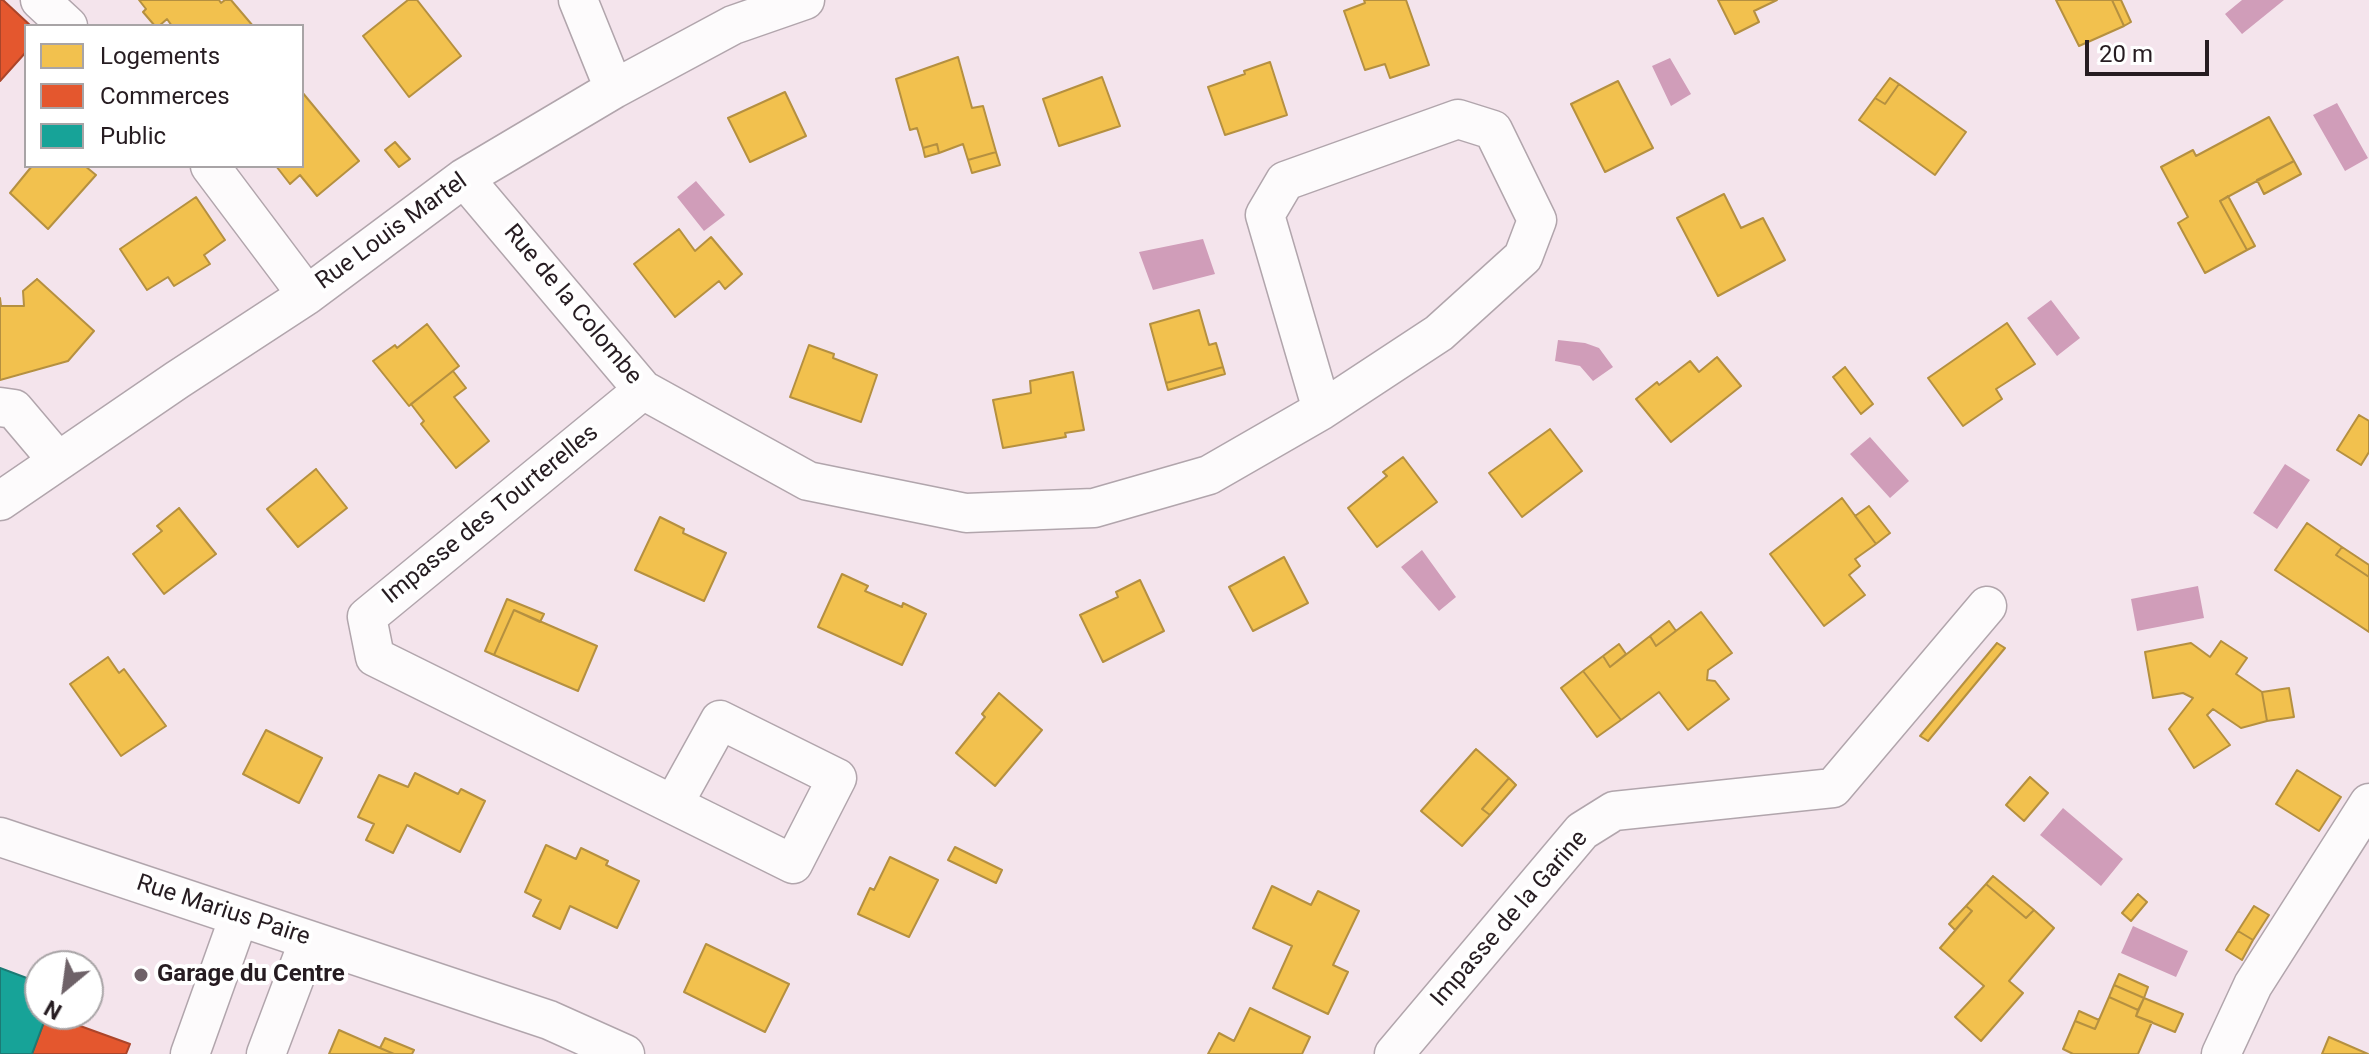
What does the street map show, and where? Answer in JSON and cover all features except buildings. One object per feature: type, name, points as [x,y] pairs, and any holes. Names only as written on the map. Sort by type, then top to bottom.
[{"type":"street","points":[[40,0],[66,24]]},
{"type":"street","points":[[578,0],[614,89]]},
{"type":"street","name":"Rue Louis Martel","points":[[0,501],[307,295],[464,178],[614,89],[733,25],[805,0]]},
{"type":"street","name":"Rue de la Colombe","points":[[464,178],[643,390],[808,481],[966,513],[1094,508],[1209,475],[1322,410],[1439,333],[1523,257],[1537,220],[1493,130],[1458,119],[1285,181],[1265,215],[1322,410]]},
{"type":"street","points":[[212,168],[307,295]]},
{"type":"street","name":"Impasse des Tourterelles","points":[[643,390],[367,617],[375,657],[674,803]]},
{"type":"street","points":[[0,407],[14,409],[58,461]]},
{"type":"street","name":"Impasse de la Garine","points":[[1394,1054],[1582,831],[1614,811],[1833,788],[1987,606]]},
{"type":"street","points":[[2221,1054],[2253,985],[2369,803]]},
{"type":"street","name":"Rue Marius Paire","points":[[0,837],[549,1020],[625,1054]]},
{"type":"street","points":[[190,1054],[239,917]]},
{"type":"street","points":[[266,1054],[309,940]]},
{"type":"shaded area","points":[[2242,0],[2284,0],[2242,34],[2225,14]]},
{"type":"shaded area","points":[[1670,58],[1691,94],[1671,106],[1652,66]]},
{"type":"shaded area","points":[[2337,103],[2368,158],[2345,171],[2313,115]]},
{"type":"shaded area","points":[[696,181],[725,215],[704,231],[677,197]]},
{"type":"shaded area","points":[[1203,239],[1215,274],[1153,290],[1139,252]]},
{"type":"shaded area","points":[[2051,300],[2080,338],[2057,356],[2027,318]]},
{"type":"shaded area","points":[[1558,340],[1599,348],[1613,367],[1593,381],[1580,366],[1555,361]]},
{"type":"shaded area","points":[[1870,437],[1909,481],[1890,498],[1850,454]]},
{"type":"shaded area","points":[[2285,464],[2310,480],[2277,529],[2253,513]]},
{"type":"shaded area","points":[[1422,550],[1456,597],[1439,611],[1401,567]]},
{"type":"shaded area","points":[[2198,586],[2204,618],[2137,631],[2131,599]]},
{"type":"shaded area","points":[[2063,808],[2123,859],[2101,886],[2040,835]]},
{"type":"shaded area","points":[[2133,926],[2188,951],[2176,977],[2121,953]]},
{"type":"place","name":"Garage du Centre","points":[[141,975]]}]
